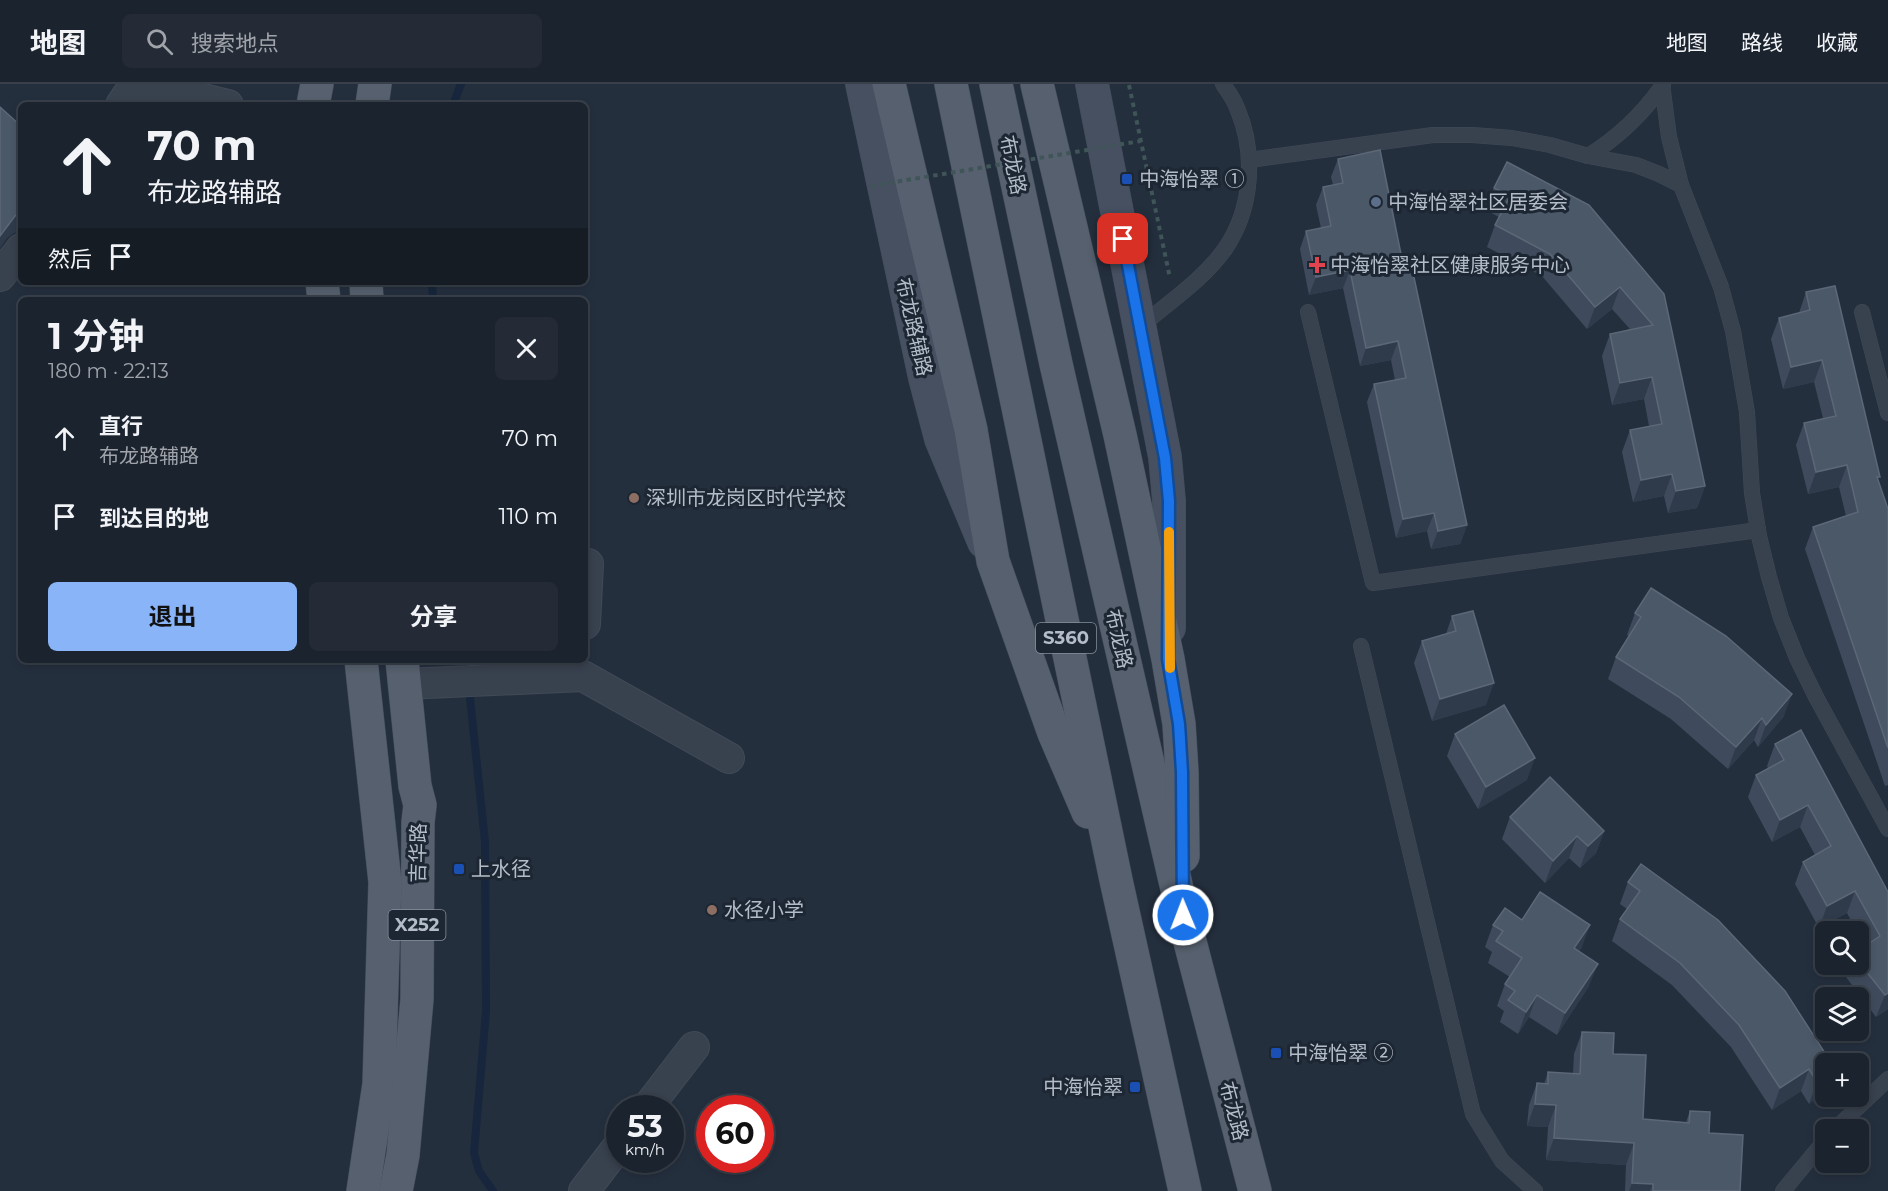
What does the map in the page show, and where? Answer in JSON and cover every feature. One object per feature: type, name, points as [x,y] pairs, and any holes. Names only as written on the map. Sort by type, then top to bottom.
[{"type":"main road","points":[[314,102],[317,84]]},
{"type":"main road","points":[[372,102],[375,84]]},
{"type":"main road","name":"S360","points":[[951,84],[1116,880],[1185,1191]]},
{"type":"main road","name":"布龙路","points":[[996,84],[1056,364],[1183,915],[1255,1191]]},
{"type":"main road","points":[[1037,84],[1120,435],[1168,659],[1179,724],[1182,772],[1183,915]]},
{"type":"main road","points":[[1092,84],[1165,458],[1168,490],[1168,659]]},
{"type":"main road","points":[[881,86],[971,430],[993,561],[1054,733],[1116,880]]},
{"type":"main road","name":"吉华路","points":[[362,663],[385,882],[379,1084],[363,1191]]},
{"type":"main road","name":"吉华路","points":[[396,1191],[403,1155],[417,999],[420,805],[415,786],[404,672]]},
{"type":"street","points":[[123,102],[135,84]]},
{"type":"street","points":[[141,84],[216,102]]},
{"type":"street","points":[[0,276],[18,253]]},
{"type":"street","points":[[404,672],[583,668],[729,758]]},
{"type":"street","points":[[657,1095],[694,1047]]},
{"type":"street","points":[[584,1191],[606,1162]]},
{"type":"lane","points":[[1140,327],[1200,276],[1225,249],[1241,215],[1249,179],[1248,142],[1237,107],[1223,84]]},
{"type":"lane","points":[[1588,156],[1611,142],[1631,125],[1663,84]]},
{"type":"lane","points":[[1663,84],[1669,137],[1681,185],[1721,287],[1733,332],[1747,412],[1752,493],[1758,530],[1775,598],[1797,658],[1816,697],[1888,829]]},
{"type":"lane","points":[[1248,160],[1432,135],[1472,135],[1541,143],[1588,156],[1636,165],[1681,185]]},
{"type":"lane","points":[[1308,312],[1373,583],[1758,530]]},
{"type":"lane","points":[[1862,312],[1888,413]]},
{"type":"lane","points":[[1361,646],[1473,1114],[1502,1161],[1535,1191]]},
{"type":"lane","points":[[1846,1119],[1888,1079]]},
{"type":"lane","points":[[1783,1191],[1815,1152]]},
{"type":"path","points":[[1129,85],[1174,298]]},
{"type":"path","points":[[871,186],[1141,141]]},
{"type":"building","points":[[0,107],[18,123],[18,214],[0,236]]},
{"type":"building","points":[[1380,150],[1404,269],[1412,268],[1467,525],[1438,531],[1434,513],[1403,519],[1374,384],[1406,378],[1398,341],[1366,348],[1350,270],[1316,277],[1306,231],[1331,226],[1323,187],[1343,183],[1338,159]]},
{"type":"building","points":[[1507,162],[1589,205],[1664,294],[1705,486],[1676,491],[1672,474],[1641,480],[1630,430],[1662,424],[1652,377],[1620,383],[1610,334],[1653,325],[1620,287],[1595,307],[1550,254],[1495,225],[1510,196],[1494,188]]},
{"type":"building","points":[[1835,286],[1880,477],[1877,477],[1888,509],[1888,748],[1813,527],[1858,512],[1847,465],[1816,472],[1804,423],[1836,416],[1822,360],[1791,367],[1779,318],[1810,310],[1806,292]]},
{"type":"building","points":[[1651,588],[1726,636],[1792,694],[1766,725],[1762,718],[1736,747],[1679,697],[1616,657],[1641,617],[1635,613]]},
{"type":"building","points":[[1473,611],[1494,683],[1440,699],[1422,641],[1456,631],[1452,616]]},
{"type":"building","points":[[1504,705],[1535,758],[1486,787],[1455,734]]},
{"type":"building","points":[[1801,730],[1888,892],[1888,993],[1885,995],[1869,975],[1869,944],[1880,936],[1855,891],[1827,906],[1803,862],[1831,846],[1808,805],[1780,820],[1756,775],[1784,760],[1775,744]]},
{"type":"building","points":[[1550,777],[1604,831],[1588,846],[1577,836],[1553,861],[1510,817]]},
{"type":"building","points":[[1641,864],[1718,920],[1785,991],[1815,1041],[1825,1053],[1815,1053],[1815,1079],[1809,1069],[1780,1088],[1739,1025],[1680,963],[1620,919],[1640,891],[1628,882]]},
{"type":"building","points":[[1540,892],[1590,925],[1574,948],[1598,964],[1565,1013],[1537,995],[1526,1012],[1508,1000],[1515,991],[1505,984],[1522,958],[1496,941],[1503,931],[1493,925],[1505,908],[1522,920]]},
{"type":"building","points":[[1582,1032],[1614,1033],[1613,1054],[1646,1055],[1643,1119],[1689,1123],[1690,1111],[1710,1112],[1709,1133],[1743,1135],[1740,1191],[1653,1191],[1653,1184],[1632,1183],[1634,1143],[1554,1138],[1556,1105],[1535,1104],[1537,1083],[1548,1084],[1548,1072],[1580,1074]]},
{"type":"waterway","points":[[454,102],[461,84]]},
{"type":"waterway","points":[[432,285],[433,297]]},
{"type":"waterway","points":[[466,663],[467,676]]},
{"type":"waterway","points":[[469,688],[485,842],[486,1011],[474,1153],[479,1171],[493,1191]]},
{"type":"slow traffic","points":[[1169,532],[1168,659],[1170,668]]},
{"type":"place","name":"中海怡翠 ①","points":[[1127,179]]},
{"type":"place","name":"中海怡翠社区居委会","points":[[1376,202]]},
{"type":"place","name":"中海怡翠社区健康服务中心","points":[[1317,265]]},
{"type":"place","name":"深圳市龙岗区时代学校","points":[[634,498]]},
{"type":"place","name":"上水径","points":[[459,869]]},
{"type":"place","name":"水径小学","points":[[712,910]]},
{"type":"place","name":"中海怡翠 ②","points":[[1276,1053]]},
{"type":"place","name":"中海怡翠","points":[[1135,1087]]},
{"type":"route","points":[[1123,239],[1154,395],[1165,458],[1169,501],[1168,659],[1179,724],[1182,772],[1183,915]]}]
